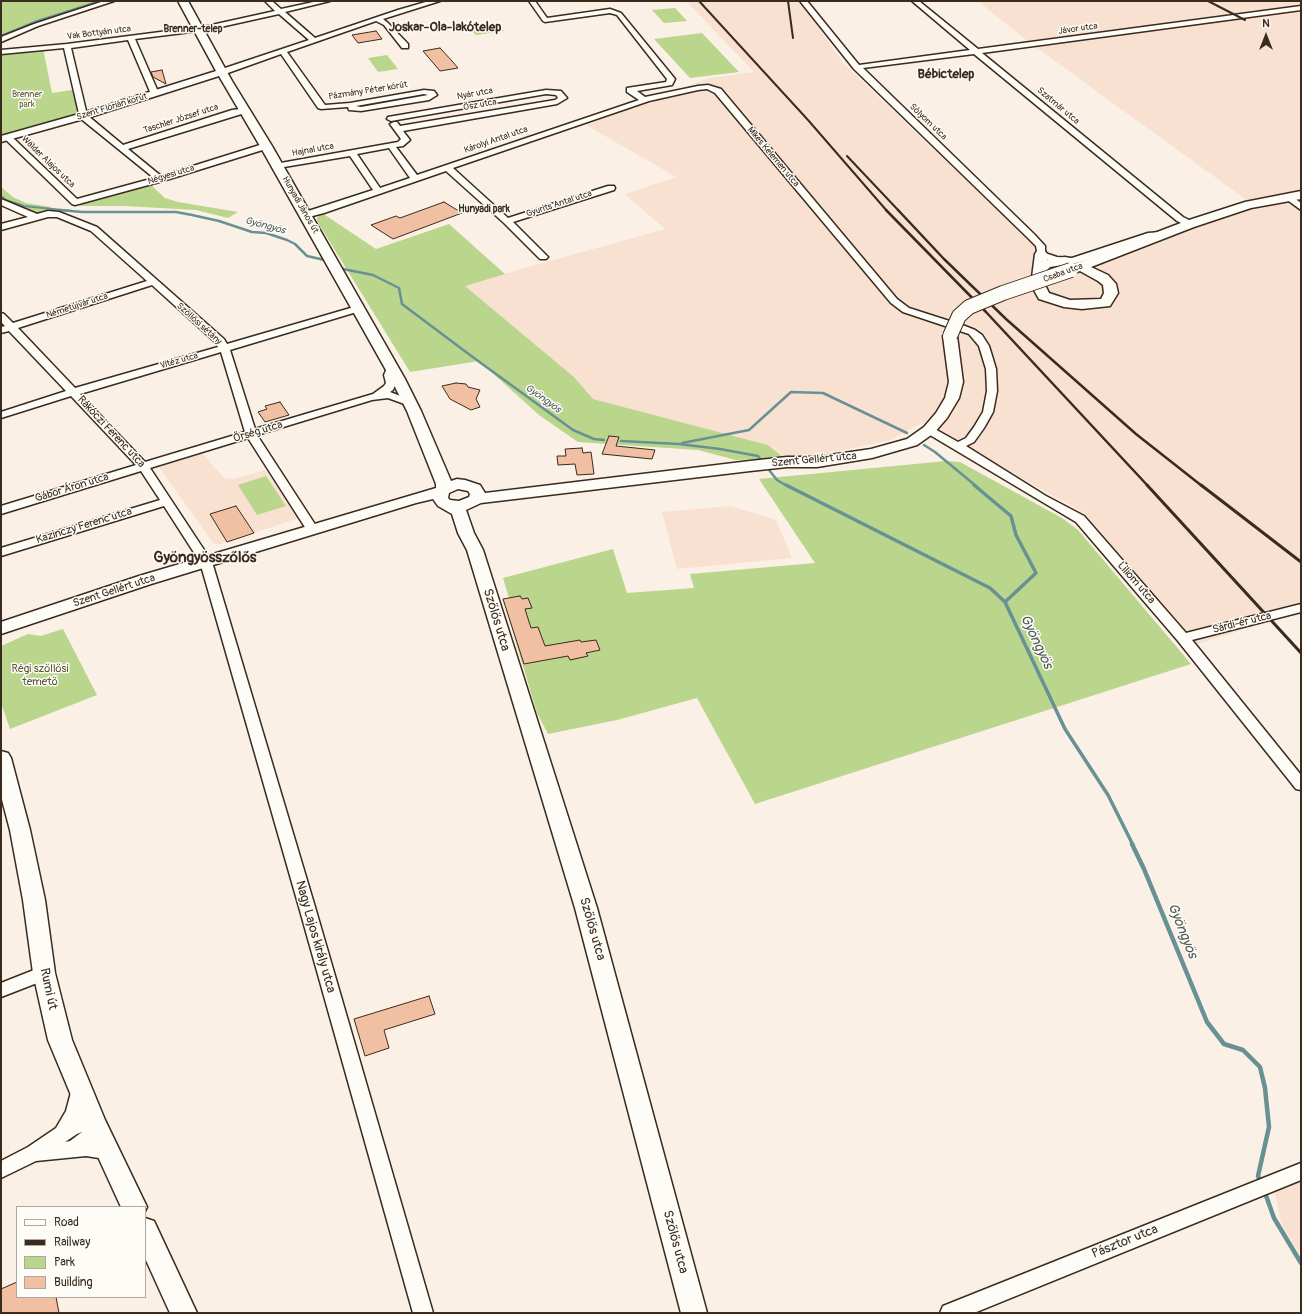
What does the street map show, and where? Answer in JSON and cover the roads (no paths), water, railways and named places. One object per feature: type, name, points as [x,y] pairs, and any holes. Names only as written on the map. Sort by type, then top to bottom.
[{"type":"street","points":[[1,40],[36,25],[111,1]]},
{"type":"street","name":"Hunyadi János út","points":[[184,1],[222,72],[278,166],[357,309],[392,368],[412,407],[444,484],[444,498]]},
{"type":"street","points":[[268,1],[314,41]]},
{"type":"street","name":"Vak Bottyán utca","points":[[1,52],[67,46],[198,29],[327,1]]},
{"type":"street","points":[[222,72],[377,19],[437,1]]},
{"type":"street","points":[[532,1],[546,20],[618,12],[671,79],[669,83],[666,84],[630,90],[644,100]]},
{"type":"street","name":"Sólyom utca","points":[[803,1],[857,67],[1032,237],[1040,246],[1041,254]]},
{"type":"street","name":"Szatmár utca","points":[[915,1],[1180,219],[1190,224]]},
{"type":"street","name":"Jávor utca","points":[[857,67],[1301,8]]},
{"type":"street","points":[[377,19],[386,24],[405,46]]},
{"type":"street","points":[[131,38],[155,94]]},
{"type":"street","points":[[67,46],[83,116],[160,179]]},
{"type":"street","name":"Pázmány Péter körút","points":[[283,52],[321,106],[328,108],[424,92],[431,93],[433,96],[380,106]]},
{"type":"street","name":"Szent Flórián körút","points":[[4,138],[83,116],[222,72]]},
{"type":"street","name":"Károlyi Antal utca","points":[[305,214],[321,211],[686,85],[694,84]]},
{"type":"street","name":"Mikes Kelemen utca","points":[[644,100],[698,88],[708,87],[718,90],[894,301],[906,310],[962,328],[978,336],[984,346],[991,369],[992,391],[988,412],[980,428],[970,440],[958,446]]},
{"type":"street","name":"Nyár utca","points":[[391,119],[546,92],[558,93],[562,96]]},
{"type":"street","name":"Ősz utca","points":[[398,129],[557,102],[562,100],[562,96]]},
{"type":"street","points":[[350,105],[355,109],[380,106]]},
{"type":"street","name":"Hajnal utca","points":[[278,166],[400,144],[406,140],[380,106]]},
{"type":"street","name":"Taschler József utca","points":[[122,148],[245,110]]},
{"type":"street","name":"Wälder Alajos utca","points":[[4,138],[75,202]]},
{"type":"street","name":"Négyesi utca","points":[[75,202],[160,179],[266,146]]},
{"type":"street","points":[[391,146],[415,178]]},
{"type":"street","points":[[352,153],[378,191]]},
{"type":"street","points":[[447,167],[507,221],[543,257]]},
{"type":"street","name":"Gyurits Antal utca","points":[[507,221],[611,188]]},
{"type":"street","points":[[1295,196],[1301,207]]},
{"type":"street","name":"Csaba utca","points":[[964,310],[1072,266],[1190,224],[1249,205],[1295,196]]},
{"type":"street","points":[[1,202],[35,217]]},
{"type":"street","name":"Szőllősi sétány","points":[[35,217],[48,214],[59,215],[94,229],[220,341],[225,348],[251,434],[312,528]]},
{"type":"street","points":[[1,227],[35,217]]},
{"type":"street","name":"Csaba utca","points":[[1072,266],[1073,261],[1151,235],[1161,235]]},
{"type":"street","points":[[1040,269],[1046,264],[1072,266],[1103,278],[1109,284],[1111,293],[1104,303],[1082,305],[1069,304],[1044,296],[1038,285],[1041,254]]},
{"type":"street","name":"Csaba utca","points":[[1041,254],[1050,259],[1072,266]]},
{"type":"street","name":"Németújvár utca","points":[[6,329],[153,282]]},
{"type":"street","name":"Vitéz utca","points":[[1,415],[74,392],[357,309]]},
{"type":"street","name":"Szent Gellért utca","points":[[1,628],[312,528],[365,513],[444,498],[457,506],[471,494],[562,488],[750,466],[817,462],[872,453],[912,442],[929,430],[947,407],[955,391],[955,371],[950,336],[956,320],[964,310]]},
{"type":"street","name":"Rákóczi Ferenc utca","points":[[1,316],[6,329],[74,392],[144,467],[167,500],[206,562]]},
{"type":"street","name":"Őrség utca","points":[[371,398],[389,388],[391,383],[389,375],[392,368]]},
{"type":"street","name":"Őrség utca","points":[[144,467],[371,398],[389,395],[412,407]]},
{"type":"street","name":"Hunyadi János út","points":[[412,407],[424,421],[452,472],[471,494]]},
{"type":"street","name":"Liliom utca","points":[[929,430],[958,446],[1042,498],[1080,519],[1183,638],[1301,784]]},
{"type":"street","name":"Gábor Áron utca","points":[[1,510],[144,467]]},
{"type":"street","points":[[444,498],[452,486],[471,494]]},
{"type":"street","name":"Szőlős utca","points":[[471,494],[475,550]]},
{"type":"street","name":"Szőlős utca","points":[[444,498],[459,511],[466,533],[475,550],[590,922],[694,1313]]},
{"type":"street","name":"Kazinczy Ferenc utca","points":[[1,552],[167,500]]},
{"type":"street","name":"Nagy Lajos király utca","points":[[206,562],[423,1313]]},
{"type":"street","name":"Sárdi-ér utca","points":[[1183,638],[1301,608]]},
{"type":"street","name":"Rumi út","points":[[1,758],[23,846],[34,900],[44,973],[60,1040],[94,1124],[112,1158],[134,1206]]},
{"type":"street","points":[[1,990],[44,973]]},
{"type":"street","points":[[63,1132],[74,1113],[78,1102],[79,1088]]},
{"type":"street","points":[[1,1170],[34,1154],[63,1132],[79,1124],[94,1124],[88,1139],[74,1149]]},
{"type":"street","points":[[34,1154],[74,1149],[96,1149],[105,1152],[112,1158]]},
{"type":"street","name":"Pásztor utca","points":[[950,1313],[1301,1171]]},
{"type":"street","points":[[146,1232],[184,1313]]},
{"type":"waterway","name":"Gyöngyös","points":[[1,36],[37,21],[100,1]]},
{"type":"waterway","name":"Gyöngyös","points":[[1,196],[6,200],[24,206],[72,211]]},
{"type":"waterway","name":"Gyöngyös","points":[[60,210],[82,212],[176,212],[192,215],[219,221],[252,232],[266,233],[287,240],[295,244],[307,256],[329,261]]},
{"type":"waterway","name":"Gyöngyös","points":[[339,266],[343,269],[373,275],[399,288],[402,304],[474,358],[573,430],[594,439],[604,440]]},
{"type":"waterway","name":"Gyöngyös","points":[[682,443],[749,430],[791,392],[823,393],[907,433]]},
{"type":"waterway","name":"Gyöngyös","points":[[621,441],[679,444],[720,449],[758,456],[777,480],[787,486]]},
{"type":"waterway","name":"Gyöngyös","points":[[924,445],[935,452],[976,486]]},
{"type":"waterway","name":"Gyöngyös","points":[[786,485],[990,588],[1005,602]]},
{"type":"waterway","name":"Gyöngyös","points":[[974,485],[1011,516],[1016,535],[1036,573],[1005,602]]},
{"type":"waterway","name":"Gyöngyös","points":[[1005,602],[1065,729],[1108,795],[1133,845]]},
{"type":"waterway","name":"Gyöngyös","points":[[1132,844],[1144,869],[1207,1022],[1224,1044],[1243,1050],[1260,1067],[1265,1088],[1269,1127],[1258,1176],[1261,1183]]},
{"type":"waterway","name":"Gyöngyös","points":[[1264,1190],[1274,1218],[1301,1263]]},
{"type":"railway","points":[[699,1],[808,120],[887,211]]},
{"type":"railway","points":[[788,1],[793,38]]},
{"type":"railway","points":[[1208,1],[1245,20]]},
{"type":"railway","points":[[847,156],[899,211]]},
{"type":"railway","points":[[886,210],[986,312],[1148,486]]},
{"type":"railway","points":[[898,210],[944,259],[1006,319],[1136,434],[1202,486]]},
{"type":"railway","points":[[1147,485],[1301,653]]},
{"type":"railway","points":[[1201,485],[1301,562]]},
{"type":"district","name":"Joskar-Ola-lakótelep","points":[[445,28]]},
{"type":"district","name":"Brenner-telep","points":[[193,29]]},
{"type":"district","name":"Bébictelep","points":[[946,75]]},
{"type":"district","name":"Hunyadi park","points":[[484,209]]},
{"type":"district","name":"Gyöngyösszőlős","points":[[205,558]]},
{"type":"park label","name":"Brenner park","points":[[27,100]]},
{"type":"park label","name":"Régi szőllősi temető","points":[[40,675]]}]
